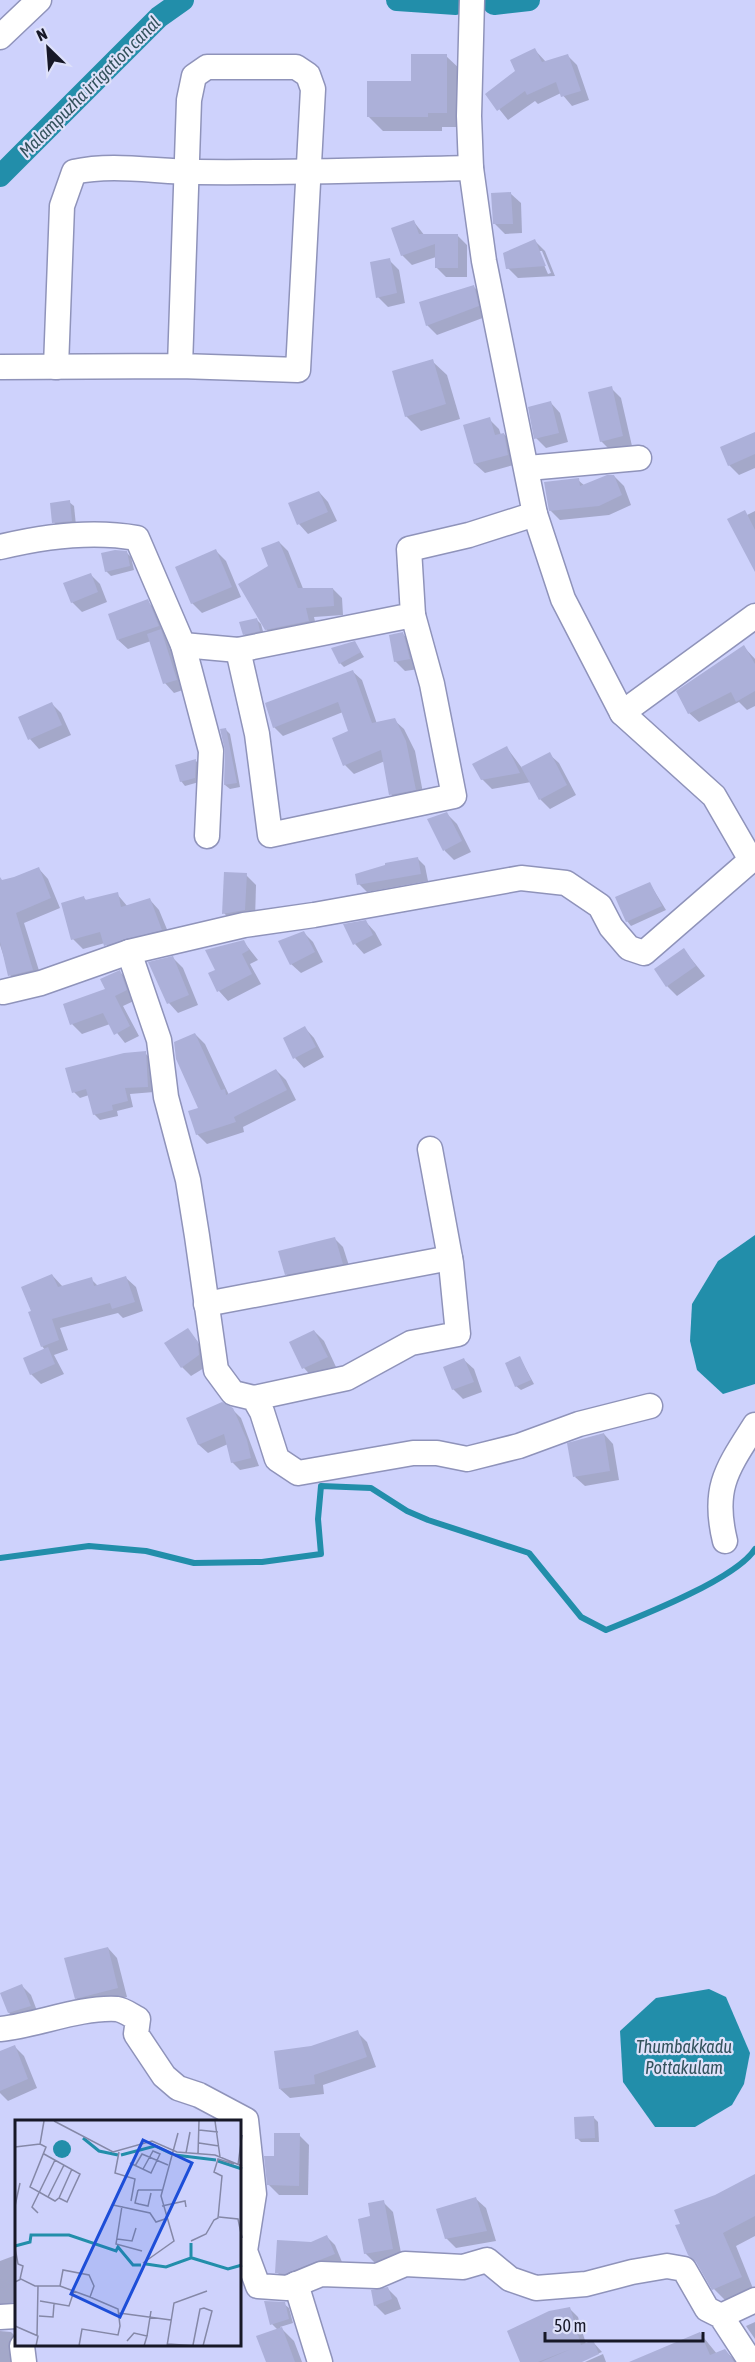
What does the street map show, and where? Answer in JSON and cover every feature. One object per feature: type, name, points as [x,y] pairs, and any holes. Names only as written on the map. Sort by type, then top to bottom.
[{"type":"street","points":[[0,37],[39,0]]},
{"type":"street","points":[[3,992],[41,983],[129,952],[244,925],[314,915],[521,878],[566,883],[600,906],[611,927],[629,948],[644,953],[753,860],[714,796],[622,713],[563,599],[536,514],[484,261],[471,168],[469,116],[472,0]]},
{"type":"street","points":[[0,367],[180,366],[298,370],[313,89],[308,75],[296,67],[207,67],[194,76],[189,99],[180,366]]},
{"type":"street","points":[[56,367],[62,206],[74,172],[93,167],[187,172],[308,173],[471,168]]},
{"type":"street","points":[[528,468],[639,458]]},
{"type":"street","points":[[238,650],[257,734],[270,835],[331,824],[454,796],[432,684],[412,615],[409,549],[478,532],[536,514]]},
{"type":"street","points":[[0,547],[33,539],[109,533],[137,538],[183,645],[211,751],[207,836]]},
{"type":"street","points":[[183,645],[238,650],[412,615]]},
{"type":"street","points":[[622,713],[755,616]]},
{"type":"street","points":[[129,952],[159,1040],[166,1096],[188,1180],[216,1371],[233,1393],[254,1398],[347,1378],[411,1343],[458,1334],[450,1258],[430,1149]]},
{"type":"street","points":[[206,1304],[450,1258]]},
{"type":"street","points":[[254,1398],[262,1412],[277,1460],[298,1473],[413,1453],[436,1453],[467,1458],[519,1446],[579,1424],[650,1406]]},
{"type":"street","points":[[725,1541],[719,1517],[721,1486],[755,1425]]},
{"type":"street","points":[[0,2029],[23,2027],[71,2015],[119,2009],[138,2019],[136,2034],[146,2051],[178,2088],[199,2095],[246,2120],[254,2194],[245,2251],[249,2287],[274,2289],[296,2284],[321,2274],[377,2276],[405,2264],[463,2267],[488,2260],[510,2279],[536,2288],[586,2284],[667,2266],[684,2269],[707,2308],[721,2316],[751,2362]]},
{"type":"street","points":[[296,2284],[320,2362]]},
{"type":"street","points":[[721,2316],[755,2300]]},
{"type":"street","points":[[0,2317],[15,2316]]},
{"type":"street","points":[[22,2347],[24,2362]]},
{"type":"water","points":[[755,1235],[755,1384],[723,1394],[697,1370],[690,1341],[692,1304],[718,1261]]},
{"type":"water","name":"Thumbakkadu Pottakulam","points":[[709,1989],[726,1997],[750,2053],[744,2084],[732,2105],[695,2127],[655,2127],[623,2082],[620,2031],[656,1998]]},
{"type":"building","points":[[535,48],[542,62],[568,54],[581,91],[561,97],[556,82],[527,95],[525,91],[497,111],[485,94],[515,71],[510,60]]},
{"type":"building","points":[[411,54],[447,54],[447,113],[428,113],[428,117],[367,117],[367,81],[411,81]]},
{"type":"building","points":[[511,192],[513,224],[493,224],[491,193]]},
{"type":"building","points":[[414,220],[419,234],[458,234],[458,268],[435,268],[435,244],[401,256],[391,228]]},
{"type":"building","points":[[535,239],[546,266],[506,269],[503,253]]},
{"type":"building","points":[[390,258],[397,293],[376,298],[370,262]]},
{"type":"building","points":[[474,285],[479,306],[426,326],[419,302]]},
{"type":"building","points":[[433,359],[446,404],[405,417],[392,371]]},
{"type":"building","points":[[612,386],[623,436],[600,442],[588,392]]},
{"type":"building","points":[[551,401],[559,433],[534,439],[528,407]]},
{"type":"building","points":[[490,417],[495,435],[504,433],[508,455],[474,464],[463,425]]},
{"type":"building","points":[[755,432],[755,454],[728,466],[720,447]]},
{"type":"building","points":[[607,475],[614,475],[622,495],[599,506],[549,511],[544,482],[579,478],[580,486]]},
{"type":"building","points":[[319,491],[328,512],[297,525],[288,503]]},
{"type":"building","points":[[70,500],[72,521],[52,523],[50,503]]},
{"type":"building","points":[[745,510],[755,530],[755,572],[727,519]]},
{"type":"building","points":[[279,541],[298,588],[333,588],[334,606],[306,608],[309,621],[265,630],[238,584],[268,566],[261,548]]},
{"type":"building","points":[[216,549],[232,587],[191,604],[175,567]]},
{"type":"building","points":[[115,550],[127,551],[130,566],[105,572],[101,553]]},
{"type":"building","points":[[91,573],[98,592],[71,603],[63,583]]},
{"type":"building","points":[[148,599],[159,626],[117,640],[108,614]]},
{"type":"building","points":[[257,618],[260,631],[243,635],[239,622]]},
{"type":"building","points":[[161,629],[177,680],[163,684],[147,634]]},
{"type":"building","points":[[403,632],[410,659],[394,662],[389,635]]},
{"type":"building","points":[[355,641],[361,652],[339,664],[331,648]]},
{"type":"building","points":[[744,645],[755,664],[755,691],[736,702],[731,692],[688,714],[676,691]]},
{"type":"building","points":[[353,670],[372,723],[395,718],[406,741],[416,790],[389,795],[381,750],[343,766],[332,738],[348,731],[338,702],[273,728],[265,703]]},
{"type":"building","points":[[52,702],[62,725],[28,740],[18,717]]},
{"type":"building","points":[[226,728],[237,783],[224,785],[225,751],[220,729]]},
{"type":"building","points":[[507,746],[520,773],[481,780],[472,764]]},
{"type":"building","points":[[550,752],[567,785],[539,800],[521,767]]},
{"type":"building","points":[[196,759],[195,778],[180,782],[175,765]]},
{"type":"building","points":[[447,812],[462,841],[443,851],[427,819]]},
{"type":"building","points":[[418,857],[421,874],[357,885],[355,874],[385,865],[385,863]]},
{"type":"building","points":[[39,867],[51,898],[16,913],[33,970],[8,976],[0,942],[0,877],[2,880],[14,877]]},
{"type":"building","points":[[224,872],[247,873],[245,910],[222,914]]},
{"type":"building","points":[[650,882],[662,906],[626,922],[615,897]]},
{"type":"building","points":[[118,892],[121,907],[150,898],[162,930],[104,946],[100,932],[71,940],[61,903],[84,896],[85,900]]},
{"type":"building","points":[[366,920],[373,935],[353,945],[343,924]]},
{"type":"building","points":[[304,931],[315,952],[290,965],[278,941]]},
{"type":"building","points":[[244,940],[249,950],[242,954],[252,974],[217,992],[208,973],[215,970],[205,950]]},
{"type":"building","points":[[684,948],[696,966],[666,987],[654,969]]},
{"type":"building","points":[[173,956],[189,995],[167,1004],[148,962]]},
{"type":"building","points":[[120,970],[127,990],[115,996],[130,1026],[114,1035],[103,1013],[70,1025],[63,1004],[105,989],[100,979]]},
{"type":"building","points":[[305,1026],[316,1047],[293,1059],[283,1038]]},
{"type":"building","points":[[195,1033],[221,1090],[225,1089],[226,1095],[276,1069],[287,1090],[234,1117],[236,1122],[196,1135],[188,1111],[198,1108],[176,1059],[174,1042]]},
{"type":"building","points":[[146,1051],[148,1087],[125,1088],[128,1101],[112,1105],[113,1110],[93,1115],[86,1089],[72,1093],[65,1068],[124,1053]]},
{"type":"building","points":[[335,1237],[343,1264],[285,1275],[278,1251]]},
{"type":"building","points":[[52,1274],[58,1287],[92,1277],[94,1286],[126,1276],[135,1302],[112,1309],[110,1303],[52,1319],[59,1340],[41,1347],[28,1312],[31,1311],[21,1287]]},
{"type":"building","points":[[188,1328],[198,1342],[199,1355],[181,1368],[164,1343]]},
{"type":"building","points":[[314,1330],[328,1357],[302,1369],[289,1342]]},
{"type":"building","points":[[48,1347],[55,1364],[30,1375],[23,1358]]},
{"type":"building","points":[[520,1356],[531,1380],[515,1387],[505,1363]]},
{"type":"building","points":[[464,1358],[474,1382],[452,1390],[443,1367]]},
{"type":"building","points":[[222,1402],[233,1408],[247,1440],[251,1458],[231,1463],[224,1434],[198,1445],[186,1418]]},
{"type":"building","points":[[604,1433],[610,1471],[573,1477],[567,1443]]},
{"type":"building","points":[[108,1947],[118,1988],[75,1999],[64,1958]]},
{"type":"building","points":[[22,1984],[31,2006],[8,2013],[0,1993]]},
{"type":"building","points":[[358,2030],[367,2057],[314,2075],[315,2084],[279,2089],[274,2051],[311,2046]]},
{"type":"building","points":[[15,2045],[28,2079],[0,2091],[0,2051]]},
{"type":"building","points":[[594,2116],[595,2138],[575,2139],[574,2117]]},
{"type":"building","points":[[274,2133],[300,2133],[299,2186],[267,2185],[264,2156],[274,2156]]},
{"type":"building","points":[[755,2174],[755,2216],[723,2233],[742,2277],[712,2290],[696,2262],[688,2255],[675,2225],[680,2224],[674,2210],[715,2195]]},
{"type":"building","points":[[476,2197],[487,2231],[445,2239],[436,2209]]},
{"type":"building","points":[[384,2200],[393,2249],[364,2254],[358,2219],[370,2216],[368,2203]]},
{"type":"building","points":[[327,2235],[335,2254],[285,2274],[275,2273],[277,2240],[311,2242]]},
{"type":"building","points":[[388,2287],[392,2299],[374,2306],[371,2290]]},
{"type":"building","points":[[264,2301],[285,2302],[289,2319],[270,2325]]},
{"type":"building","points":[[570,2307],[581,2345],[593,2340],[599,2354],[582,2362],[541,2362],[571,2349],[538,2362],[520,2362],[507,2331],[549,2311]]},
{"type":"building","points":[[282,2327],[295,2362],[266,2362],[256,2336]]},
{"type":"building","points":[[700,2332],[710,2355],[725,2349],[734,2362],[629,2362]]},
{"type":"waterway","name":"Malampuzha irrigation canal","points":[[0,176],[159,17],[183,0]]},
{"type":"waterway","name":"Malampuzha irrigation canal","points":[[397,0],[456,4]]},
{"type":"waterway","name":"Malampuzha irrigation canal","points":[[494,4],[529,0]]},
{"type":"waterway","points":[[0,1558],[89,1546],[146,1551],[194,1563],[262,1562],[321,1554],[318,1519],[321,1486],[371,1488],[407,1511],[428,1520],[529,1553],[581,1617],[606,1630],[709,1584],[745,1561],[755,1549]]}]
